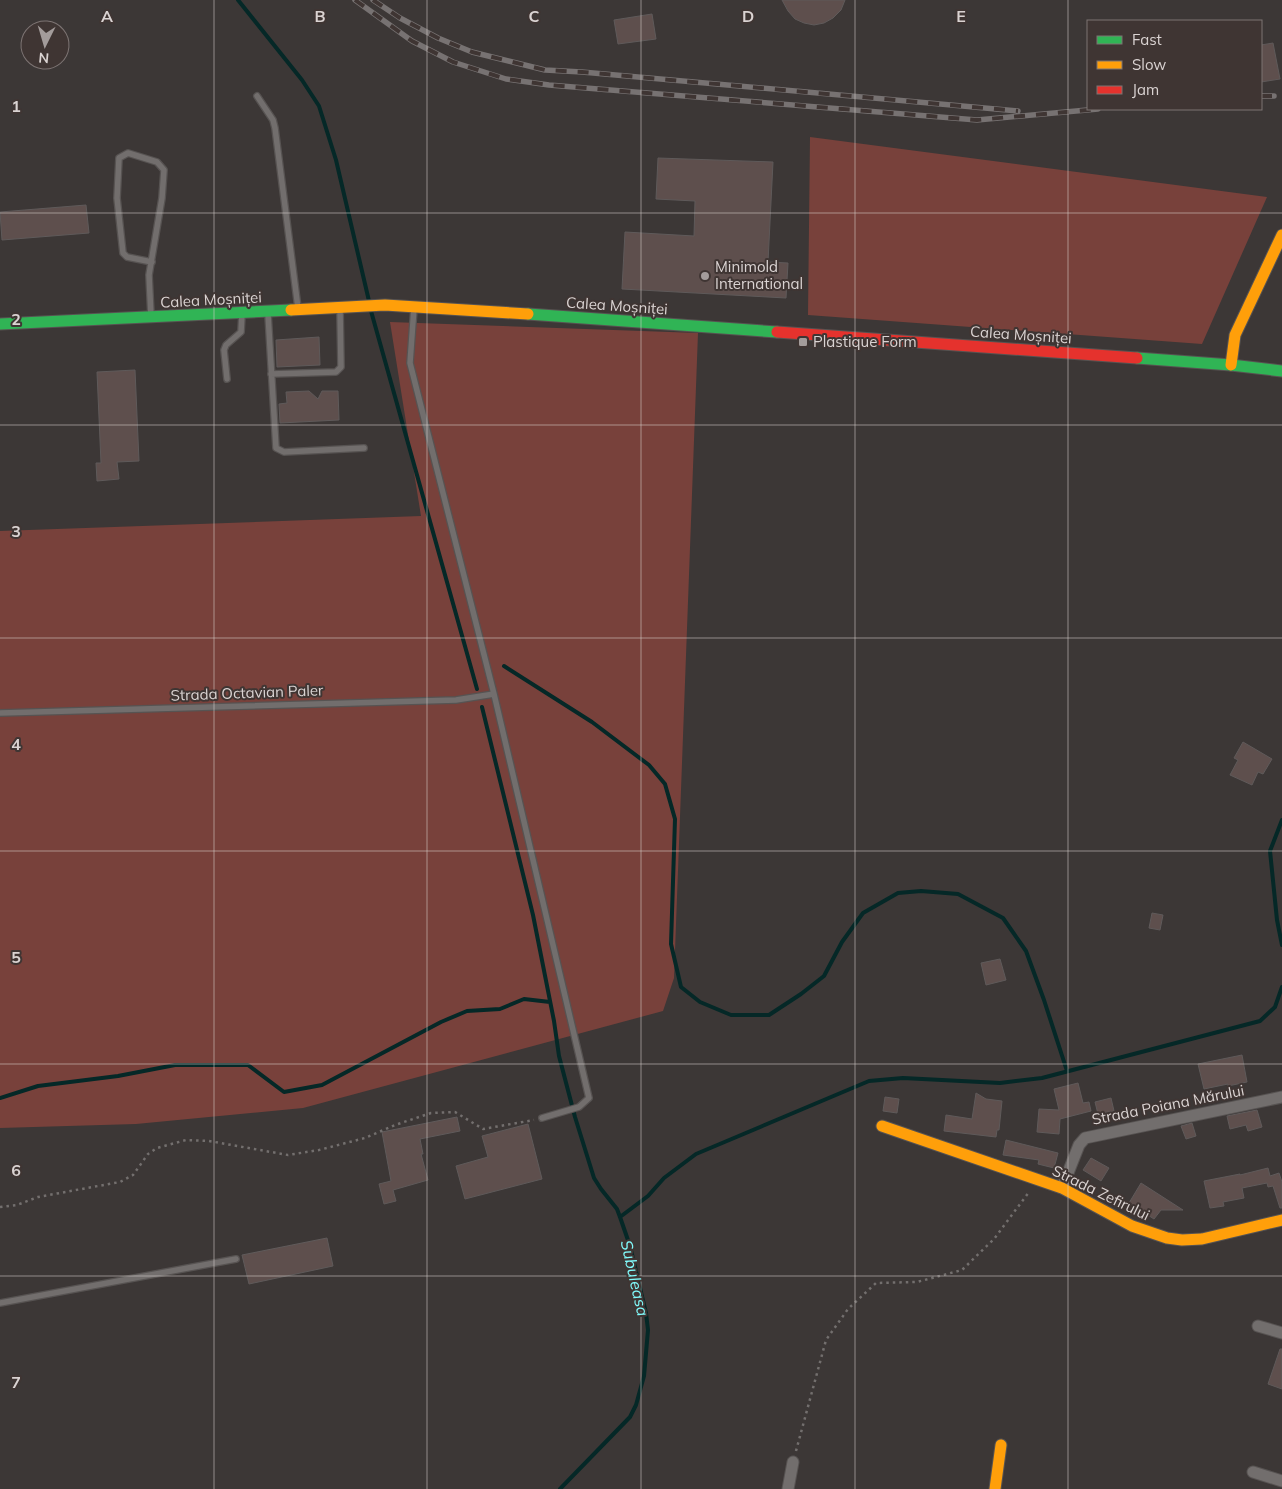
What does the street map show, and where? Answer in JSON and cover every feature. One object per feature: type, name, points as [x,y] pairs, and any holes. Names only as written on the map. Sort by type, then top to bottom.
[{"type":"street","points":[[1231,365],[1235,335],[1282,236]]},
{"type":"street","name":"Calea Moșniței","points":[[0,324],[242,314],[356,306],[414,306],[1231,365],[1282,371]]},
{"type":"street","name":"Strada Poiana Mărului","points":[[1062,1188],[1079,1145],[1085,1138],[1282,1097]]},
{"type":"street","name":"Strada Zefirului","points":[[882,1126],[1062,1188],[1132,1226],[1167,1238],[1182,1240],[1202,1239],[1282,1220]]},
{"type":"street","points":[[1258,1326],[1282,1334]]},
{"type":"street","points":[[995,1489],[1002,1444]]},
{"type":"street","points":[[788,1489],[793,1462]]},
{"type":"street","points":[[1252,1472],[1282,1481]]},
{"type":"lane","points":[[256,96],[273,120],[275,128],[299,310]]},
{"type":"lane","points":[[152,262],[127,257],[123,253],[116,198],[119,158],[128,153],[157,162],[164,170],[162,198],[149,282],[152,318]]},
{"type":"lane","points":[[414,306],[410,363],[494,694],[589,1098],[579,1107],[542,1118]]},
{"type":"lane","points":[[271,374],[336,372],[339,370],[341,367],[340,307]]},
{"type":"lane","points":[[267,312],[276,448],[280,451],[364,448]]},
{"type":"lane","points":[[227,379],[224,350],[226,345],[241,332],[242,314]]},
{"type":"lane","name":"Strada Octavian Paler","points":[[0,713],[456,700],[494,694]]},
{"type":"lane","points":[[0,1303],[236,1259]]},
{"type":"path","points":[[0,1207],[38,1197],[120,1182],[133,1175],[148,1154],[156,1148],[186,1140],[209,1141],[288,1155],[319,1150],[365,1138],[431,1112],[455,1112],[483,1129],[508,1126],[542,1118]]},
{"type":"path","points":[[793,1462],[826,1340],[848,1308],[876,1283],[917,1282],[962,1270],[994,1239],[1038,1180]]},
{"type":"shaded area","points":[[810,137],[1267,197],[1202,344],[808,315]]},
{"type":"shaded area","points":[[390,322],[698,333],[674,978],[663,1011],[303,1108],[136,1124],[0,1128],[0,531],[421,516]]},
{"type":"building","points":[[782,0],[845,0],[841,10],[833,18],[824,23],[814,25],[795,19]]},
{"type":"building","points":[[652,14],[656,39],[618,44],[614,20]]},
{"type":"building","points":[[1273,43],[1280,79],[1262,82],[1262,45]]},
{"type":"building","points":[[658,158],[773,162],[768,262],[788,263],[786,298],[622,289],[625,232],[694,236],[695,201],[656,199]]},
{"type":"building","points":[[86,205],[89,233],[2,240],[0,212]]},
{"type":"building","points":[[319,337],[320,365],[277,367],[276,340]]},
{"type":"building","points":[[135,370],[139,461],[117,462],[119,479],[97,481],[96,463],[101,463],[97,372]]},
{"type":"building","points":[[309,391],[318,399],[322,391],[338,391],[339,420],[280,423],[279,404],[287,403],[286,392]]},
{"type":"building","points":[[1243,742],[1272,759],[1263,774],[1258,772],[1252,785],[1230,775],[1238,760],[1234,758]]},
{"type":"building","points":[[1152,913],[1163,915],[1160,930],[1149,928]]},
{"type":"building","points":[[1000,959],[1006,980],[986,985],[981,963]]},
{"type":"building","points":[[1242,1055],[1247,1082],[1204,1089],[1198,1064]]},
{"type":"building","points":[[1078,1083],[1083,1103],[1089,1102],[1091,1111],[1060,1119],[1059,1134],[1037,1132],[1039,1109],[1059,1110],[1054,1089]]},
{"type":"building","points":[[976,1093],[986,1099],[1002,1101],[999,1130],[997,1130],[996,1137],[944,1131],[946,1115],[972,1119]]},
{"type":"building","points":[[885,1097],[899,1099],[897,1113],[883,1111]]},
{"type":"building","points":[[1111,1098],[1114,1111],[1098,1114],[1095,1102]]},
{"type":"building","points":[[1257,1110],[1262,1127],[1248,1131],[1246,1125],[1230,1129],[1227,1116]]},
{"type":"building","points":[[457,1117],[460,1131],[420,1139],[423,1154],[421,1154],[428,1180],[393,1190],[396,1201],[384,1204],[379,1184],[391,1181],[382,1132]]},
{"type":"building","points":[[1192,1123],[1196,1136],[1186,1139],[1181,1126]]},
{"type":"building","points":[[528,1124],[542,1179],[465,1199],[456,1166],[488,1157],[482,1136]]},
{"type":"building","points":[[1006,1140],[1058,1153],[1054,1168],[1038,1164],[1039,1160],[1003,1155]]},
{"type":"building","points":[[1091,1158],[1109,1168],[1101,1181],[1083,1170]]},
{"type":"building","points":[[1268,1168],[1270,1176],[1279,1173],[1282,1182],[1282,1208],[1280,1208],[1273,1186],[1268,1187],[1267,1183],[1242,1188],[1244,1198],[1223,1202],[1224,1206],[1210,1208],[1204,1181]]},
{"type":"building","points":[[1141,1183],[1183,1210],[1161,1210],[1154,1219],[1129,1203]]},
{"type":"building","points":[[327,1238],[333,1266],[249,1284],[242,1255]]},
{"type":"building","points":[[1280,1349],[1282,1349],[1282,1389],[1268,1384]]},
{"type":"waterway","points":[[238,0],[302,80],[319,106],[336,160],[369,301]]},
{"type":"waterway","points":[[371,311],[477,689]]},
{"type":"waterway","points":[[504,666],[592,722],[649,765],[665,784],[675,819],[671,944],[681,987],[700,1002],[731,1015],[769,1015],[824,976],[842,942],[863,913],[898,893],[921,891],[958,894],[1003,918],[1026,951],[1067,1071]]},
{"type":"waterway","name":"Subuleasa","points":[[482,707],[533,915],[559,1056],[575,1117],[594,1178],[617,1209],[630,1246],[646,1313],[648,1330],[644,1376],[636,1405],[630,1417],[560,1489]]},
{"type":"waterway","points":[[1282,820],[1270,851],[1277,920],[1282,945]]},
{"type":"waterway","points":[[620,1217],[648,1196],[664,1178],[696,1154],[869,1081],[903,1078],[1000,1083],[1042,1078],[1260,1021],[1275,1007],[1282,987]]},
{"type":"waterway","points":[[0,1098],[38,1086],[118,1076],[175,1065],[248,1065],[284,1092],[322,1085],[441,1022],[467,1011],[500,1009],[524,999],[550,1002]]},
{"type":"railway","points":[[355,0],[412,41],[453,62],[506,79],[549,85],[977,120],[1087,110]]},
{"type":"railway","points":[[373,0],[400,18],[438,38],[472,52],[545,70],[1018,111]]},
{"type":"railway","points":[[1262,96],[1274,96]]},
{"type":"traffic: fast","points":[[0,324],[291,310]]},
{"type":"traffic: fast","points":[[528,314],[777,332]]},
{"type":"traffic: fast","points":[[1137,358],[1282,371]]},
{"type":"traffic: slow","points":[[1231,365],[1235,335],[1282,235]]},
{"type":"traffic: slow","points":[[291,310],[385,305],[528,314]]},
{"type":"traffic: slow","points":[[882,1126],[1062,1188],[1132,1226],[1167,1238],[1182,1240],[1202,1239],[1282,1220]]},
{"type":"traffic: slow","points":[[995,1489],[1001,1445]]},
{"type":"traffic: jam","points":[[777,332],[1137,358]]},
{"type":"place","name":"Minimold International","points":[[705,276]]},
{"type":"place","name":"Plastique Form","points":[[803,342]]}]
